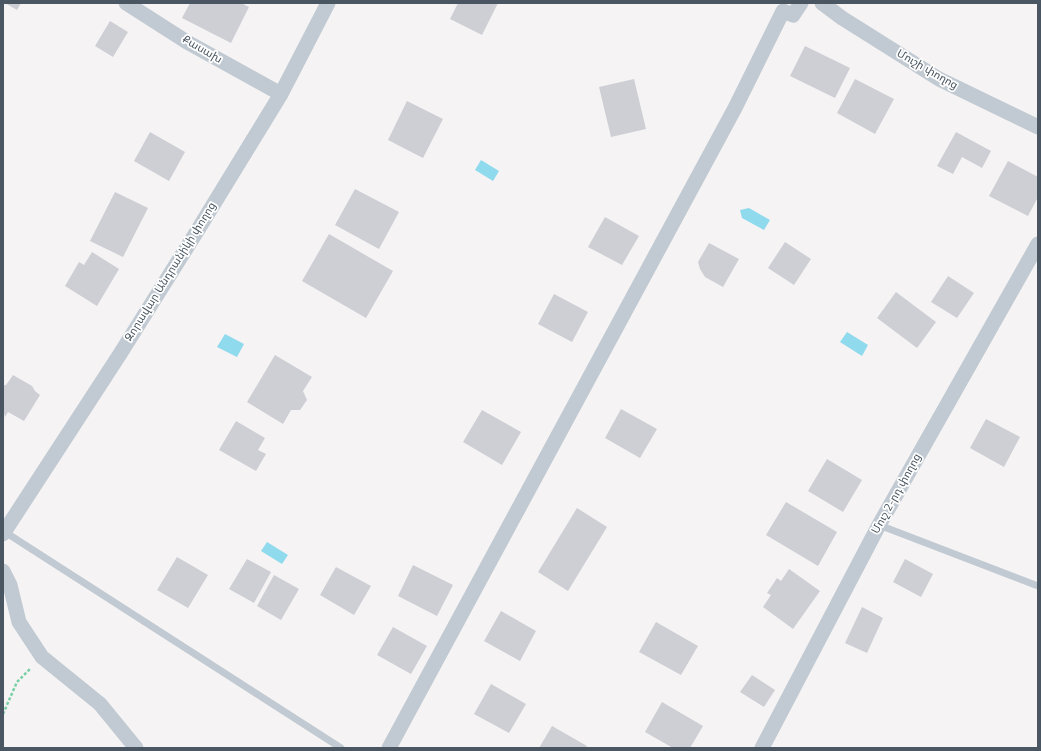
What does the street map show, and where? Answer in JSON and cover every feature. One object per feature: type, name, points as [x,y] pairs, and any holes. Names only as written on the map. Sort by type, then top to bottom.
[{"type":"street","name":"Քասախ","points":[[126,3],[187,42],[281,94]]},
{"type":"street","name":"Զորավար Անդրանիկի փողոց","points":[[4,533],[120,354],[281,94],[328,3]]},
{"type":"street","points":[[389,748],[735,108],[782,11],[793,15],[801,3]]},
{"type":"street","name":"Մուշի փողոց","points":[[822,3],[842,18],[939,79],[1038,128]]},
{"type":"street","name":"Մուշ 2-րդ փողոց","points":[[762,748],[879,525],[1038,244]]},
{"type":"street","points":[[3,571],[10,585],[19,622],[42,657],[100,704],[136,748]]},
{"type":"lane","points":[[879,525],[1038,586]]},
{"type":"lane","points":[[4,533],[341,748]]},
{"type":"path","points":[[3,714],[17,682],[42,657]]},
{"type":"water","points":[[481,160],[499,171],[493,181],[475,170]]},
{"type":"water","points":[[749,208],[770,220],[764,230],[742,218],[740,210]]},
{"type":"water","points":[[847,332],[868,345],[862,356],[840,342]]},
{"type":"water","points":[[225,334],[244,344],[237,357],[217,347]]},
{"type":"water","points":[[267,542],[288,555],[282,564],[261,551]]},
{"type":"building","points":[[5,3],[21,3],[17,10]]},
{"type":"building","points":[[190,3],[241,3],[249,7],[231,43],[182,18]]},
{"type":"building","points":[[458,3],[498,3],[482,35],[450,19]]},
{"type":"building","points":[[110,21],[128,32],[113,57],[95,46]]},
{"type":"building","points":[[805,46],[850,68],[835,98],[790,76]]},
{"type":"building","points":[[634,79],[646,129],[611,137],[599,87]]},
{"type":"building","points":[[855,79],[894,99],[875,134],[837,113]]},
{"type":"building","points":[[407,101],[443,119],[423,158],[388,140]]},
{"type":"building","points":[[150,132],[185,152],[169,181],[134,161]]},
{"type":"building","points":[[956,132],[991,151],[982,168],[962,157],[953,174],[937,166]]},
{"type":"building","points":[[1008,161],[1038,177],[1038,197],[1028,216],[989,196]]},
{"type":"building","points":[[355,189],[399,212],[379,249],[335,225]]},
{"type":"building","points":[[115,192],[148,208],[123,257],[90,241]]},
{"type":"building","points":[[605,217],[639,236],[622,265],[588,247]]},
{"type":"building","points":[[329,234],[393,271],[366,318],[302,281]]},
{"type":"building","points":[[785,242],[811,259],[794,285],[768,268]]},
{"type":"building","points":[[709,243],[739,259],[723,287],[705,277],[700,269],[698,262]]},
{"type":"building","points":[[92,252],[119,269],[97,306],[65,286],[79,262],[84,265]]},
{"type":"building","points":[[948,276],[974,293],[957,318],[931,302]]},
{"type":"building","points":[[896,292],[936,322],[917,348],[877,318]]},
{"type":"building","points":[[554,294],[588,312],[572,342],[538,324]]},
{"type":"building","points":[[275,355],[312,377],[303,391],[307,400],[300,410],[291,410],[283,424],[247,402]]},
{"type":"building","points":[[13,375],[32,386],[40,395],[24,421],[8,412],[5,417],[3,409],[3,385],[6,385]]},
{"type":"building","points":[[621,409],[657,429],[640,458],[605,438]]},
{"type":"building","points":[[482,410],[521,432],[502,465],[463,442]]},
{"type":"building","points":[[986,419],[1020,437],[1004,467],[970,448]]},
{"type":"building","points":[[236,421],[265,438],[258,450],[266,454],[256,471],[219,450]]},
{"type":"building","points":[[827,459],[862,480],[843,512],[808,491]]},
{"type":"building","points":[[786,502],[837,532],[818,566],[766,535]]},
{"type":"building","points":[[577,508],[607,527],[568,591],[538,572]]},
{"type":"building","points":[[177,557],[208,575],[188,608],[157,590]]},
{"type":"building","points":[[247,559],[271,572],[254,603],[229,589]]},
{"type":"building","points":[[905,559],[933,574],[921,597],[893,582]]},
{"type":"building","points":[[413,565],[453,585],[437,616],[398,596]]},
{"type":"building","points":[[336,567],[371,586],[354,615],[320,595]]},
{"type":"building","points":[[789,569],[820,591],[793,629],[763,607],[771,595],[767,593],[777,578],[781,581]]},
{"type":"building","points":[[274,575],[299,589],[281,620],[257,606]]},
{"type":"building","points":[[862,607],[883,618],[867,653],[845,643]]},
{"type":"building","points":[[501,611],[536,631],[520,661],[484,641]]},
{"type":"building","points":[[656,622],[698,646],[681,675],[639,652]]},
{"type":"building","points":[[393,627],[427,646],[411,674],[377,655]]},
{"type":"building","points":[[752,675],[775,690],[764,707],[740,692]]},
{"type":"building","points":[[491,684],[526,704],[509,733],[474,714]]},
{"type":"building","points":[[662,702],[703,726],[690,748],[673,748],[645,732]]},
{"type":"building","points":[[552,726],[587,746],[586,748],[539,748]]}]
